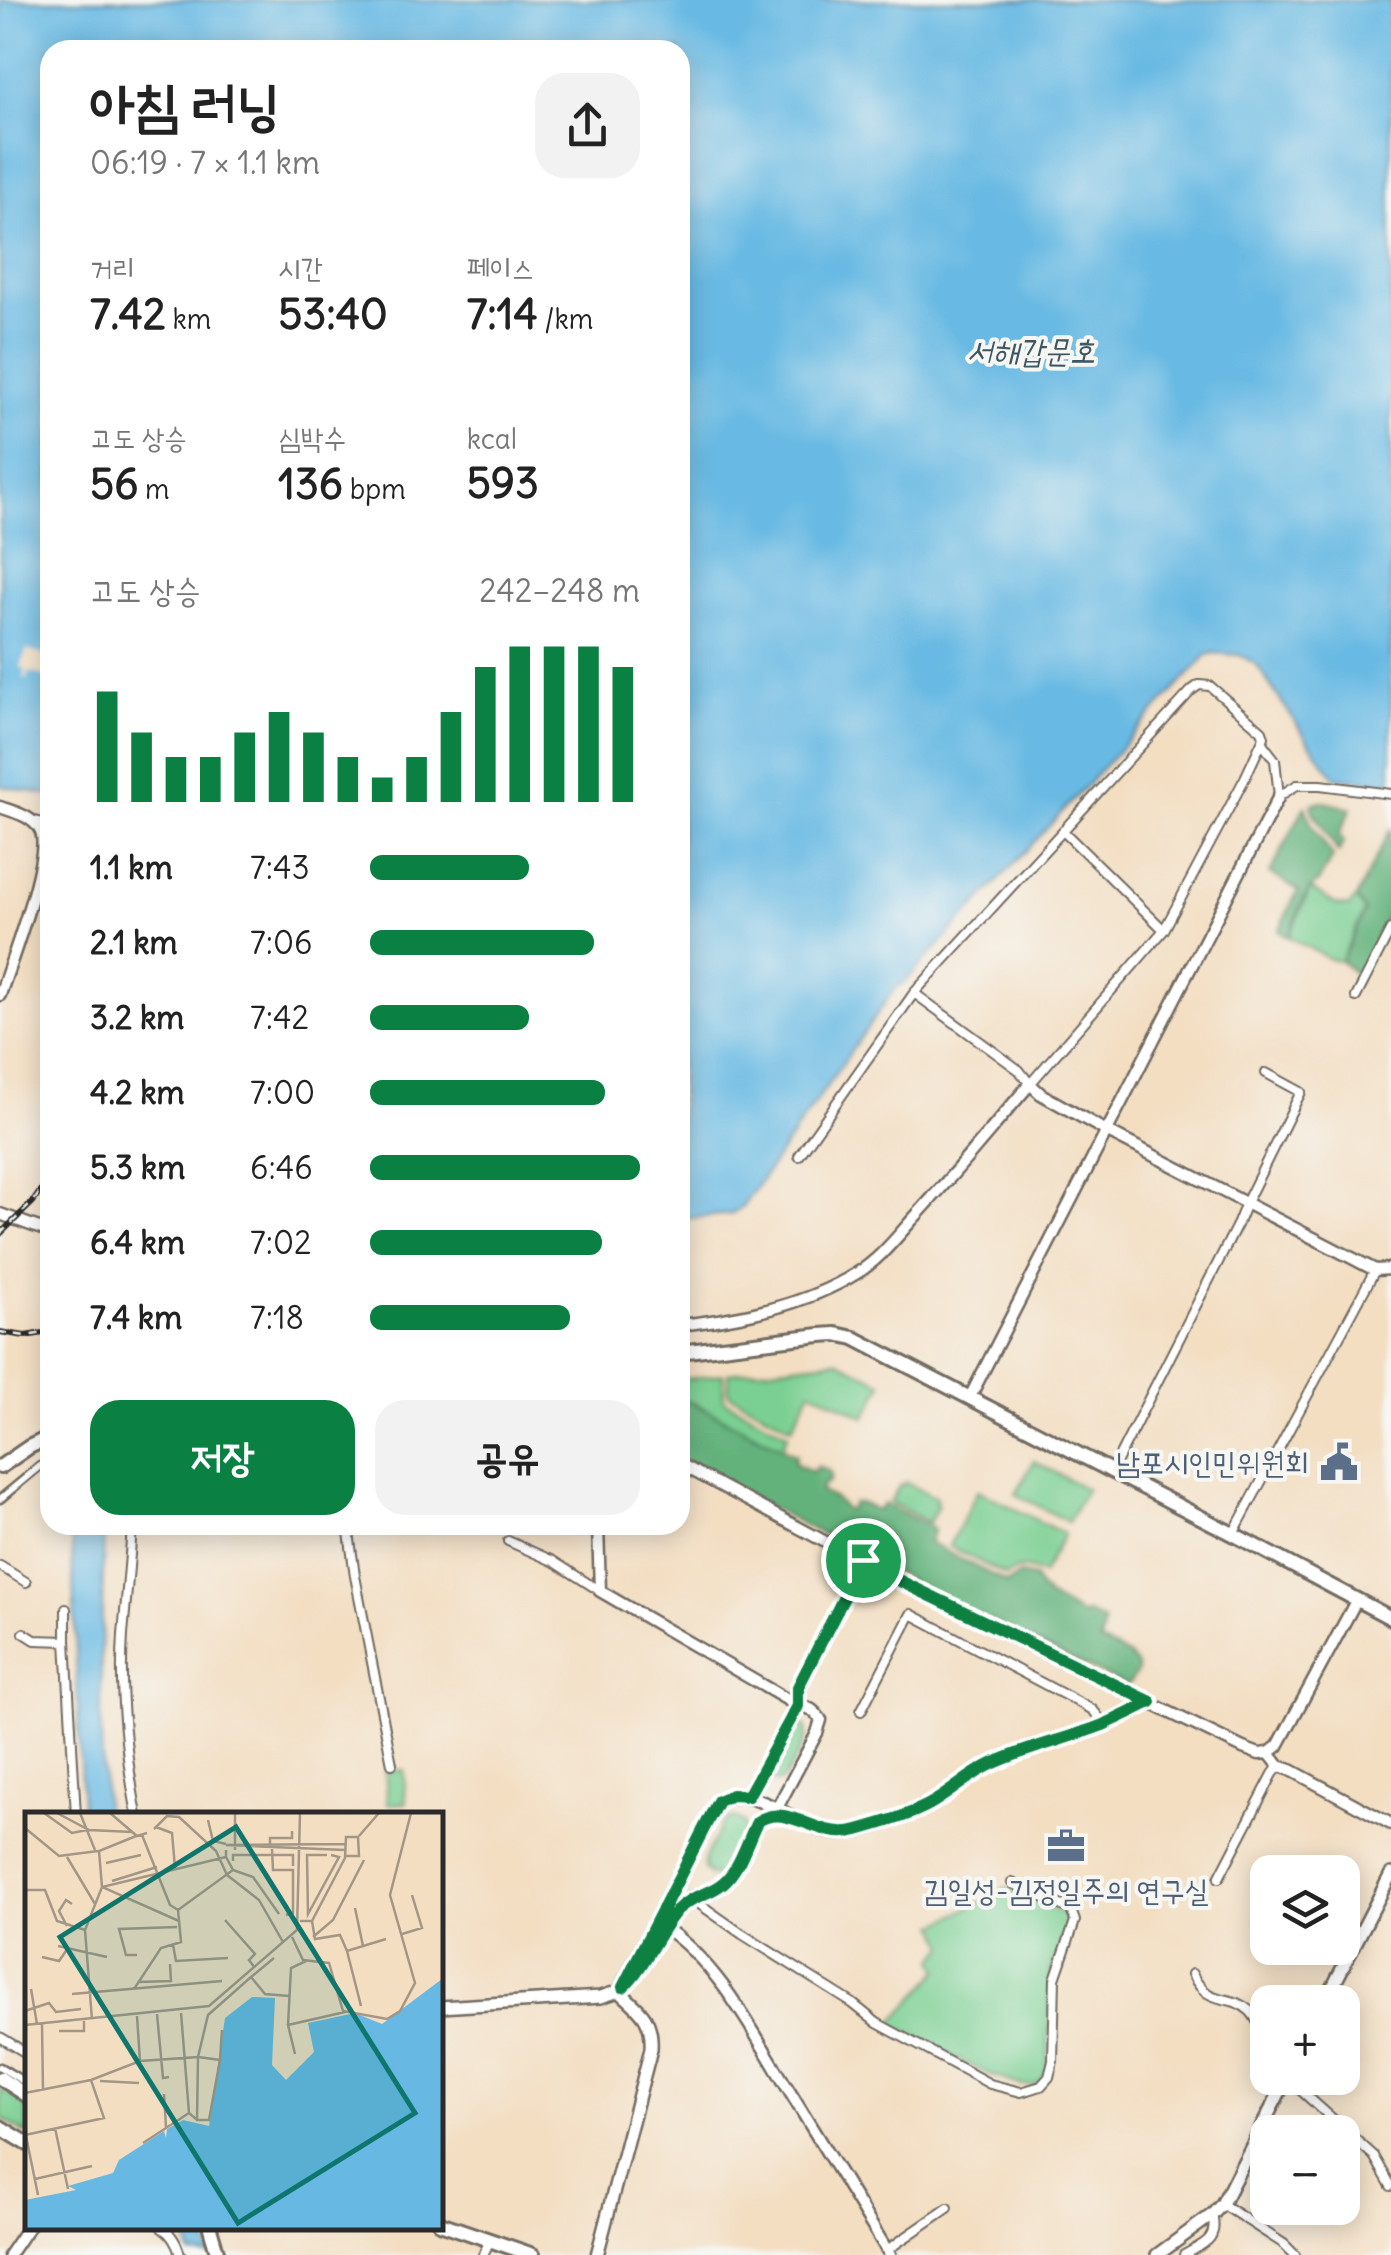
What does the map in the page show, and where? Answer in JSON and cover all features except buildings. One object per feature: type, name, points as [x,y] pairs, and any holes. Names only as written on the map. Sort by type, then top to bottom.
[{"type":"main road","points":[[690,1351],[788,1338],[854,1338],[1391,1618]]},
{"type":"main road","points":[[0,1466],[40,1441]]},
{"type":"main road","points":[[442,2007],[601,1997],[621,1989],[660,1924],[718,1801],[732,1795],[748,1796],[827,1831],[854,1832],[928,1805],[969,1775],[999,1761],[1104,1724],[1151,1702]]},
{"type":"main road","points":[[660,1924],[691,1898],[714,1890],[731,1875],[757,1822],[782,1812]]},
{"type":"main road","points":[[1334,1985],[1391,1874]]},
{"type":"main road","points":[[598,2255],[652,2049],[651,2028],[646,2018],[621,1989]]},
{"type":"main road","points":[[0,2078],[25,2094]]},
{"type":"main road","points":[[1157,2255],[1222,2204],[1278,2095]]},
{"type":"main road","points":[[0,2127],[25,2142]]},
{"type":"main road","points":[[442,2224],[533,2255]]},
{"type":"main road","points":[[211,2230],[218,2255]]},
{"type":"street","points":[[690,1324],[745,1316],[825,1289],[866,1267],[924,1208],[1164,930],[1245,778],[1264,737],[1262,731],[1216,690],[1199,685],[914,993],[799,1156]]},
{"type":"street","points":[[1262,742],[1275,760],[1279,796]]},
{"type":"street","points":[[970,1398],[1279,796],[1297,785],[1391,794]]},
{"type":"street","points":[[0,807],[40,823]]},
{"type":"street","points":[[33,822],[40,832]]},
{"type":"street","points":[[1064,832],[1164,930]]},
{"type":"street","points":[[0,995],[40,863]]},
{"type":"street","points":[[1356,997],[1391,929]]},
{"type":"street","points":[[914,993],[1019,1070],[1041,1094],[1375,1270],[1391,1269]]},
{"type":"street","points":[[1111,1472],[1301,1092],[1266,1073]]},
{"type":"street","points":[[0,1214],[40,1228]]},
{"type":"street","points":[[1233,1534],[1375,1270]]},
{"type":"street","points":[[0,1499],[40,1466]]},
{"type":"street","points":[[690,1469],[920,1591],[1258,1754],[1269,1753],[1278,1746],[1356,1601]]},
{"type":"street","points":[[131,1535],[123,1686],[126,1758],[136,1812]]},
{"type":"street","points":[[349,1535],[392,1764]]},
{"type":"street","points":[[598,1535],[600,1591]]},
{"type":"street","points":[[508,1541],[554,1561],[798,1706],[814,1711],[821,1720],[782,1812]]},
{"type":"street","points":[[748,1796],[798,1706],[798,1687],[863,1560]]},
{"type":"street","points":[[0,1566],[26,1582]]},
{"type":"street","points":[[66,1609],[76,1812]]},
{"type":"street","points":[[861,1711],[911,1614],[1093,1710],[1104,1724]]},
{"type":"street","points":[[24,1633],[35,1640],[66,1641]]},
{"type":"street","points":[[1269,1753],[1280,1766],[1391,1824]]},
{"type":"street","points":[[1219,1878],[1280,1766]]},
{"type":"street","points":[[691,1898],[877,2023],[990,2084],[1021,2092],[1041,2086],[1050,2077],[1055,1979],[1075,1921],[1072,1910],[1012,1883]]},
{"type":"street","points":[[660,1924],[707,1966],[744,2017],[888,2252],[948,2208]]},
{"type":"street","points":[[1192,1974],[1208,1995],[1250,2012]]},
{"type":"street","points":[[0,2037],[25,2052]]},
{"type":"street","points":[[0,2067],[25,2082]]},
{"type":"street","points":[[1306,2095],[1374,2156],[1391,2186]]},
{"type":"street","points":[[1378,2164],[1391,2161]]},
{"type":"street","points":[[1222,2204],[1295,2255]]},
{"type":"street","points":[[1184,2255],[1208,2240],[1215,2228],[1212,2215]]},
{"type":"street","points":[[10,2255],[26,2230]]},
{"type":"street","points":[[166,2230],[180,2255]]},
{"type":"street","points":[[483,2255],[490,2240]]},
{"type":"street","points":[[1208,2240],[1213,2255]]},
{"type":"green space","points":[[1321,801],[1351,808],[1339,835],[1344,842],[1338,852],[1312,810],[1312,804]]},
{"type":"green space","points":[[1305,806],[1311,824],[1333,857],[1304,899],[1289,937],[1279,931],[1298,890],[1270,873]]},
{"type":"green space","points":[[1391,828],[1391,907],[1362,969],[1354,973],[1341,961],[1365,911],[1356,898]]},
{"type":"green space","points":[[1310,889],[1337,905],[1349,907],[1356,898],[1365,911],[1341,961],[1329,959],[1289,937]]},
{"type":"green space","points":[[837,1360],[883,1383],[865,1417],[811,1390],[792,1427],[729,1394],[728,1373]]},
{"type":"green space","points":[[723,1374],[724,1400],[788,1434],[781,1448],[690,1402],[690,1379]]},
{"type":"green space","points":[[690,1402],[796,1455],[794,1463],[813,1472],[817,1466],[830,1472],[831,1478],[823,1484],[821,1492],[846,1510],[853,1503],[860,1503],[877,1511],[884,1504],[934,1529],[929,1543],[1008,1583],[1020,1575],[1034,1578],[1046,1596],[1083,1616],[1086,1613],[1104,1622],[1100,1642],[1128,1655],[1137,1672],[1127,1686],[902,1576],[690,1464]]},
{"type":"green space","points":[[1034,1461],[1086,1489],[1068,1522],[1016,1494]]},
{"type":"green space","points":[[905,1482],[937,1498],[938,1505],[929,1523],[890,1502]]},
{"type":"green space","points":[[978,1490],[1064,1534],[1042,1575],[1024,1569],[1007,1576],[949,1546]]},
{"type":"green space","points":[[797,1723],[806,1731],[803,1744],[785,1778],[774,1781],[770,1772],[774,1756]]},
{"type":"green space","points":[[404,1770],[406,1803],[388,1804],[385,1771]]},
{"type":"green space","points":[[734,1818],[743,1822],[744,1836],[726,1872],[710,1876],[704,1869],[704,1860],[722,1824]]},
{"type":"green space","points":[[1006,1888],[1067,1916],[1067,1931],[1051,1971],[1048,2067],[1034,2085],[1006,2081],[891,2024],[940,1970],[935,1959],[946,1946],[937,1925]]},
{"type":"green space","points":[[0,2088],[25,2104],[25,2134],[0,2117]]},
{"type":"water","name":"서해갑문호","points":[[0,0],[1391,0],[1391,783],[1336,778],[1256,664],[1239,655],[1207,655],[904,983],[896,987],[743,1206],[732,1214],[690,1218],[690,40],[40,40],[40,793],[0,786]]},
{"type":"water","points":[[71,1535],[104,1535],[101,1733],[105,1812],[82,1812]]},
{"type":"water","points":[[182,2230],[202,2230],[212,2255],[192,2255]]},
{"type":"pier","points":[[27,650],[40,654],[40,675],[30,672],[24,678],[26,671],[21,667]]},
{"type":"railway","points":[[0,1234],[40,1192]]},
{"type":"railway","points":[[0,1332],[40,1334]]},
{"type":"place","name":"남포시인민위원회","points":[[1339,1462]]},
{"type":"place","name":"김일성-김정일주의 연구실","points":[[1066,1846]]},
{"type":"route","points":[[863,1560],[1151,1702],[1104,1724],[999,1761],[969,1775],[928,1805],[854,1832],[837,1834],[788,1815],[764,1817],[757,1822],[731,1875],[714,1890],[691,1898],[674,1913],[634,1977],[623,1987],[718,1801],[732,1795],[748,1796],[798,1706],[798,1687],[863,1560]]}]
